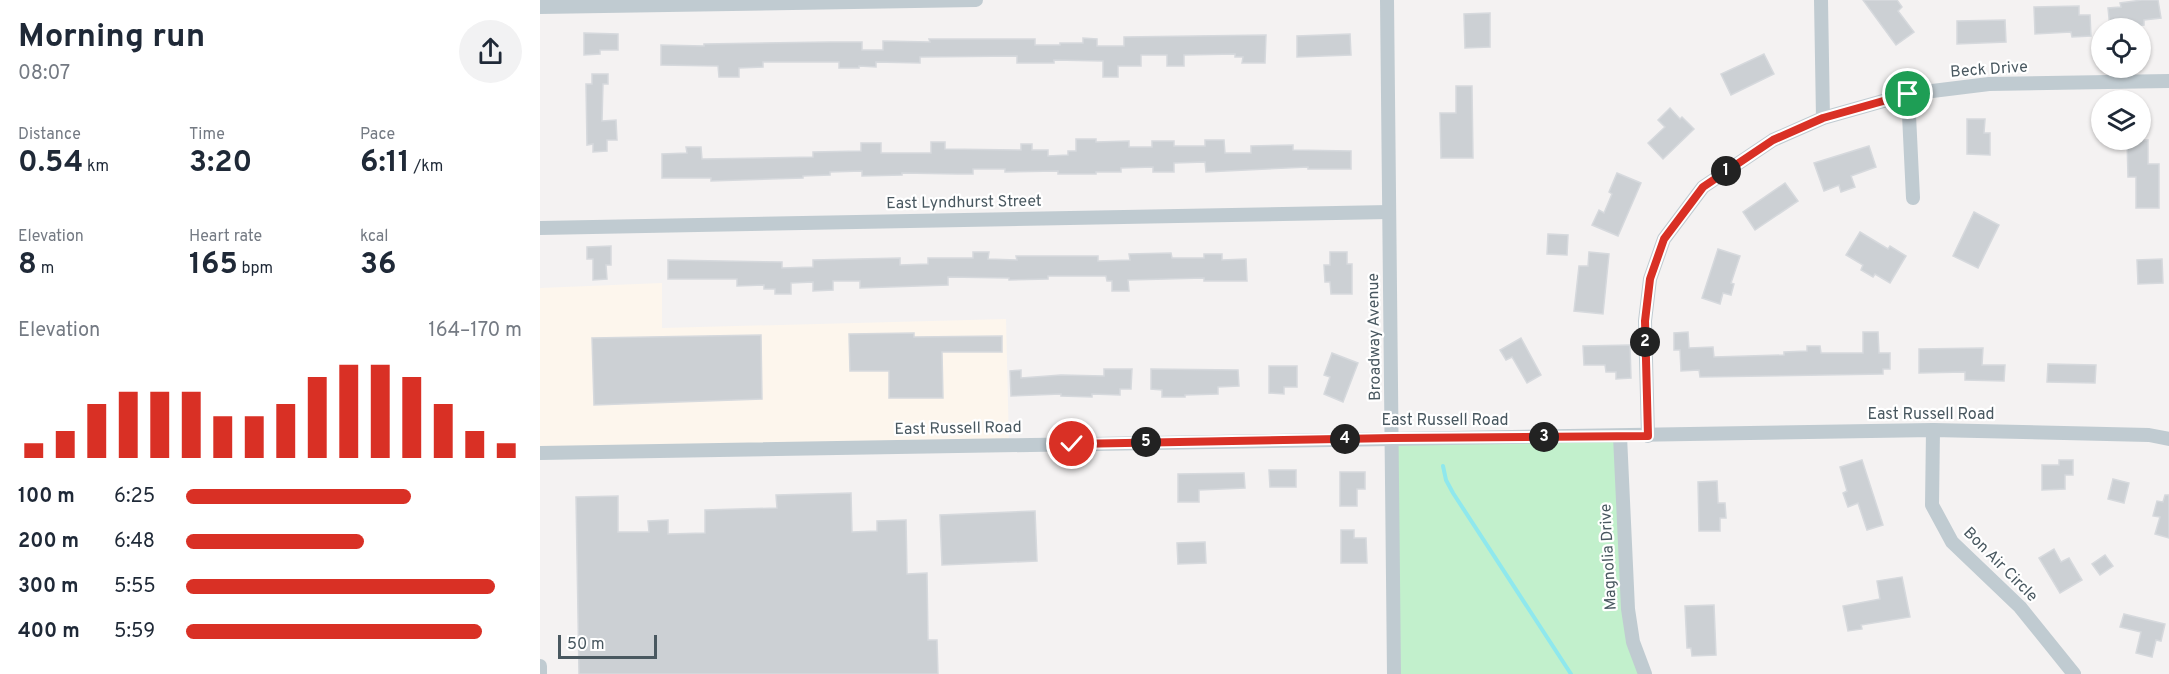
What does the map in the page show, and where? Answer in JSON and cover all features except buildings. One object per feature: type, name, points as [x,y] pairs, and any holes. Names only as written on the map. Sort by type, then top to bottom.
[{"type":"street","points":[[540,7],[976,0]]},
{"type":"street","name":"Broadway Avenue","points":[[1387,0],[1394,674]]},
{"type":"street","points":[[1821,0],[1823,118]]},
{"type":"street","name":"Beck Drive","points":[[1648,436],[1645,321],[1650,279],[1664,239],[1703,187],[1773,140],[1823,118],[1908,94],[1989,84],[2169,81]]},
{"type":"street","points":[[1908,94],[1913,198]]},
{"type":"street","name":"East Lyndhurst Street","points":[[540,228],[1389,212]]},
{"type":"street","name":"East Russell Road","points":[[540,453],[1933,430],[2149,435],[2169,439]]},
{"type":"street","name":"Bon Air Circle","points":[[1933,430],[1932,505],[1952,542],[2020,607],[2074,674]]},
{"type":"street","name":"Magnolia Drive","points":[[1620,436],[1628,609],[1633,642],[1645,674]]},
{"type":"street","points":[[540,666],[540,674]]},
{"type":"shaded area","points":[[662,283],[662,328],[1006,319],[1009,445],[540,453],[540,288]]},
{"type":"green space","points":[[1620,436],[1628,609],[1645,674],[1394,674],[1393,438]]},
{"type":"waterway","points":[[1443,466],[1446,480],[1453,493],[1571,674]]},
{"type":"route","points":[[1072,444],[1648,436],[1645,321],[1650,279],[1664,239],[1703,187],[1773,140],[1823,118],[1908,94]]}]
